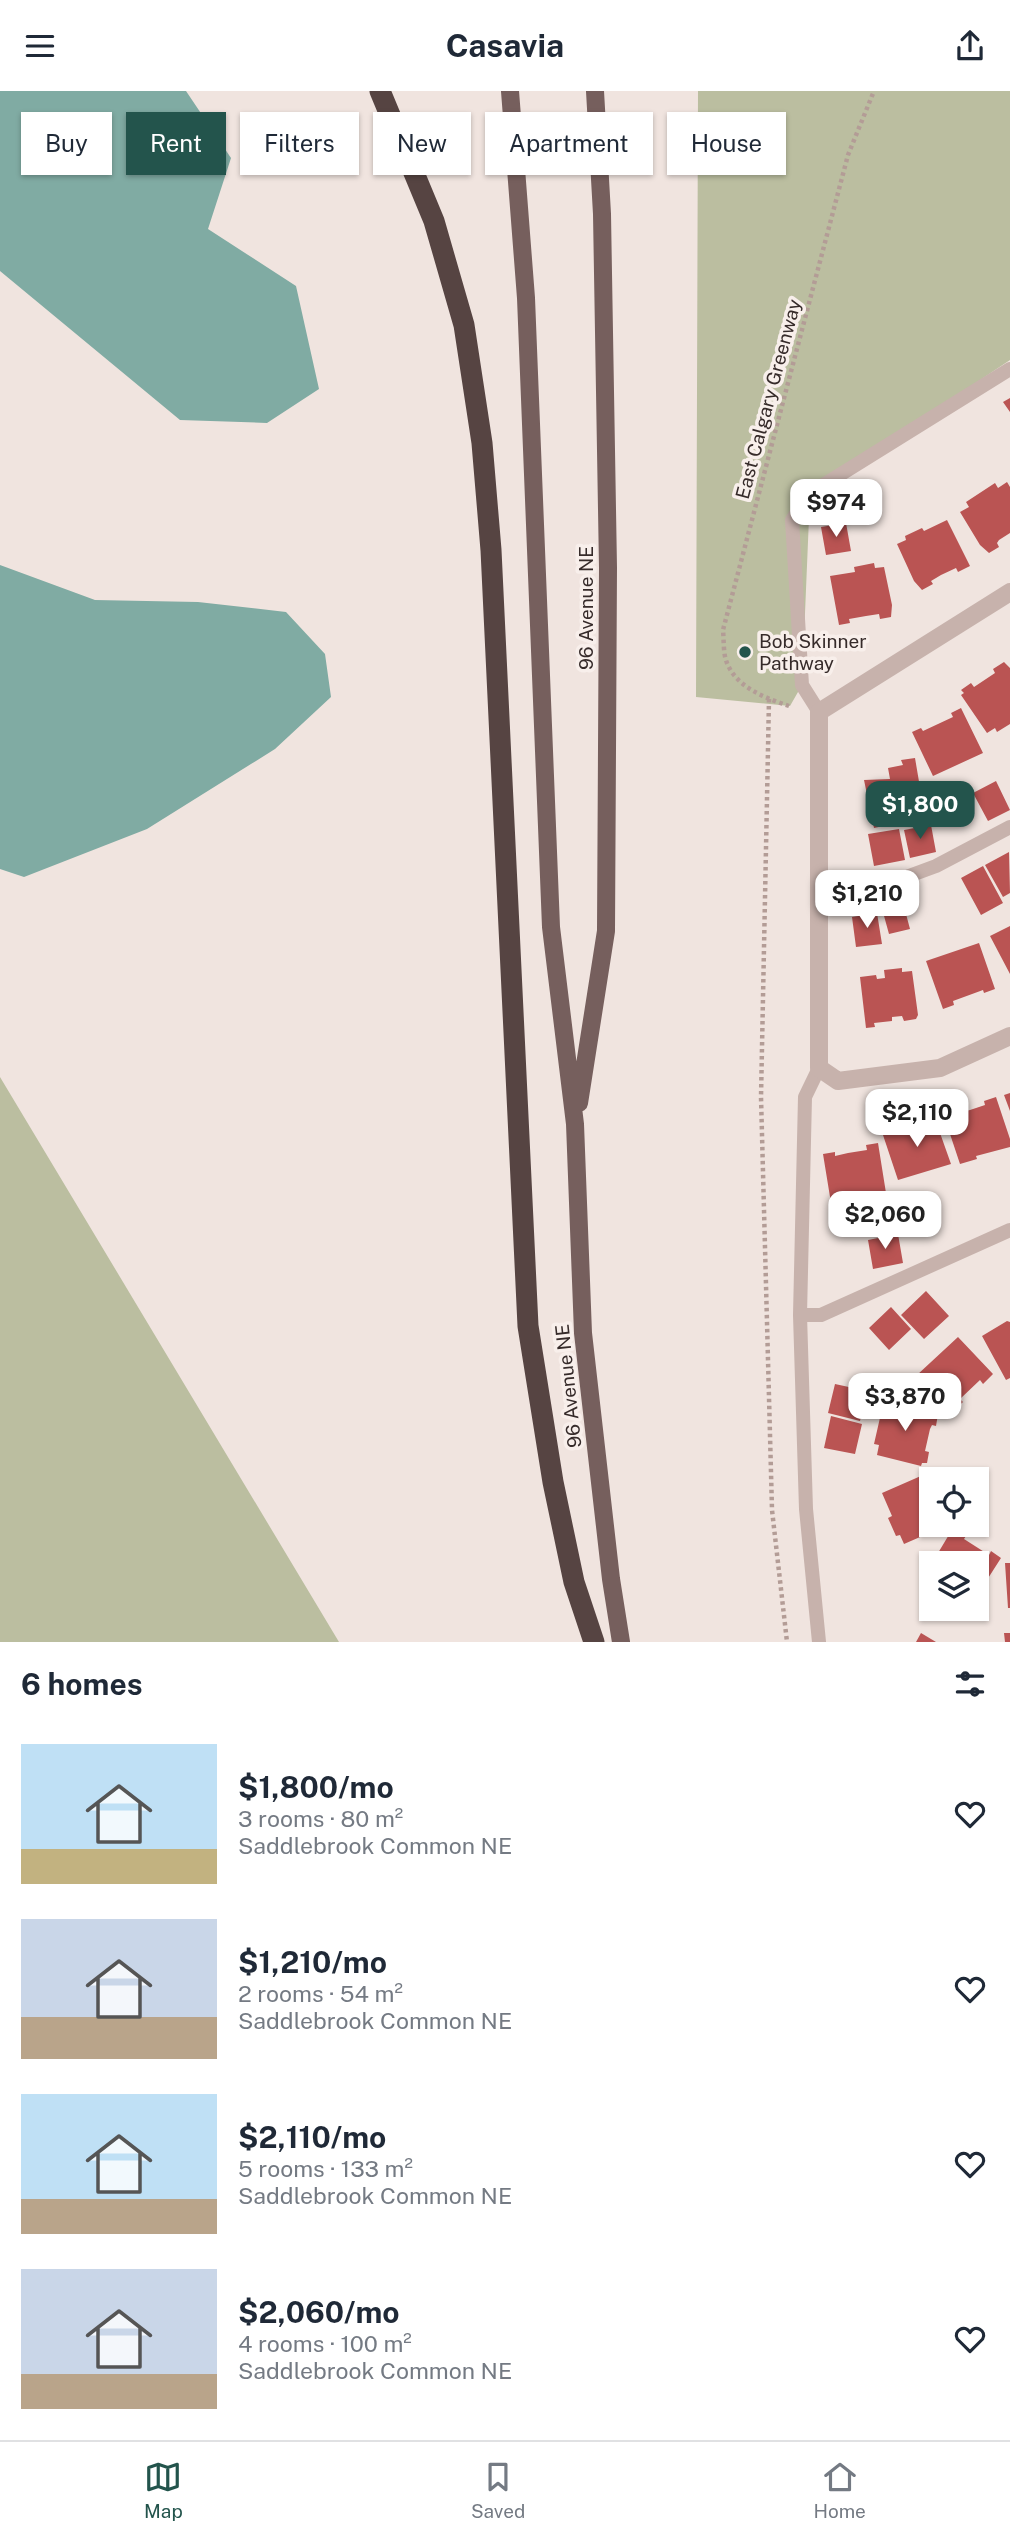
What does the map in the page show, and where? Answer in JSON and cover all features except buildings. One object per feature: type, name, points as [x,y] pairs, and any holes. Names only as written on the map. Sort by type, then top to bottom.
[{"type":"highway","points":[[380,91],[434,221],[464,325],[482,443],[491,550],[528,1326],[553,1482],[574,1582],[594,1642]]},
{"type":"main road","name":"96 Avenue NE","points":[[510,91],[526,298],[551,927],[576,1124],[583,1333],[611,1579],[621,1642]]},
{"type":"main road","name":"96 Avenue NE","points":[[576,1124],[607,931],[606,459],[602,214],[595,91]]},
{"type":"street","points":[[1010,592],[819,712],[819,1068],[838,1081],[940,1068],[1010,1036]]},
{"type":"lane","points":[[819,712],[802,685],[792,520],[810,495],[1010,369]]},
{"type":"lane","points":[[820,890],[863,893],[936,866],[1010,827]]},
{"type":"lane","points":[[819,1068],[805,1097],[800,1315],[806,1509],[819,1642]]},
{"type":"lane","points":[[800,1315],[821,1315],[1010,1230]]},
{"type":"path","name":"East Calgary Greenway","points":[[787,1642],[772,1510],[761,1097],[769,699],[742,684],[727,663],[723,630],[848,155],[874,91]]},
{"type":"green space","points":[[698,91],[1010,91],[1010,360],[810,494],[802,685],[790,706],[696,697],[698,175],[786,175],[786,112],[698,112]]},
{"type":"green space","points":[[0,1077],[339,1642],[0,1642]]},
{"type":"water","points":[[0,91],[186,91],[200,112],[126,112],[126,175],[225,175],[208,229],[296,286],[319,389],[267,423],[180,420],[0,271]]},
{"type":"water","points":[[226,151],[231,158],[226,173]]},
{"type":"water","points":[[0,565],[95,600],[198,602],[286,612],[325,654],[331,697],[275,749],[147,829],[24,877],[0,869]]},
{"type":"place","name":"Bob Skinner Pathway","points":[[745,652]]}]
